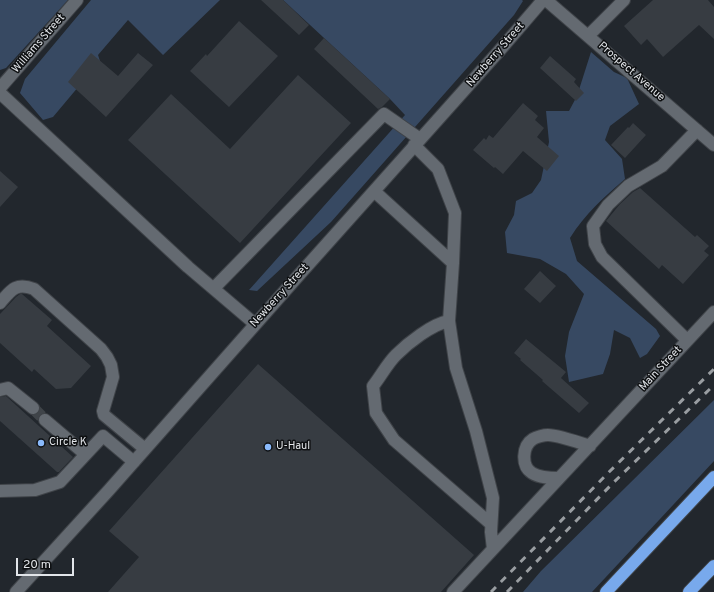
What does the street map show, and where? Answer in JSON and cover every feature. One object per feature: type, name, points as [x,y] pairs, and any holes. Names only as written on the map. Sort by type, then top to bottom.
[{"type":"highway","points":[[606,592],[714,477]]},
{"type":"highway","points":[[689,592],[714,566]]},
{"type":"street","name":"Williams Street","points":[[0,88],[77,0]]},
{"type":"street","name":"Newberry Street","points":[[16,592],[134,462],[543,0]]},
{"type":"street","name":"Prospect Avenue","points":[[546,0],[714,145]]},
{"type":"street","points":[[588,36],[624,0]]},
{"type":"street","points":[[0,93],[188,267],[255,324]]},
{"type":"street","points":[[214,288],[384,114],[417,142],[438,169],[455,213],[449,321],[456,368],[476,431],[493,498],[491,532],[493,549]]},
{"type":"street","points":[[687,340],[602,257],[594,244],[593,226],[608,205],[628,186],[662,166],[697,130]]},
{"type":"street","points":[[374,190],[453,263]]},
{"type":"street","points":[[0,302],[13,288],[19,286],[34,289],[100,349],[111,365],[113,377],[104,415],[145,449]]},
{"type":"street","name":"Main Street","points":[[453,592],[714,312]]},
{"type":"street","points":[[449,321],[443,322],[420,335],[395,356],[373,386],[376,413],[394,440],[492,524]]},
{"type":"street","points":[[3,387],[33,408]]},
{"type":"street","points":[[45,420],[86,454]]},
{"type":"street","points":[[559,478],[545,477],[533,473],[528,470],[524,464],[524,450],[533,439],[548,435],[590,446]]},
{"type":"street","points":[[0,491],[35,490],[60,482],[103,436],[134,462]]},
{"type":"shaded area","points":[[0,0],[68,0],[6,68],[0,70]]},
{"type":"shaded area","points":[[91,0],[220,0],[163,55],[128,20],[98,55],[100,61],[53,117],[43,120],[20,93],[25,79]]},
{"type":"shaded area","points":[[283,0],[523,1],[514,15],[331,222],[257,291],[249,290],[405,115],[390,99]]},
{"type":"shaded area","points":[[591,52],[614,72],[627,78],[639,104],[610,126],[605,140],[622,159],[625,179],[602,199],[588,214],[570,238],[577,261],[656,329],[660,336],[647,354],[640,358],[630,338],[614,330],[610,354],[603,374],[569,382],[565,356],[569,332],[584,294],[566,274],[540,259],[507,253],[505,232],[514,215],[516,201],[532,193],[541,180],[549,142],[546,111],[569,111],[577,96]]},
{"type":"shaded area","points":[[714,400],[714,461],[592,592],[523,592],[541,571]]},
{"type":"building","points":[[261,0],[283,0],[309,25],[299,35]]},
{"type":"building","points":[[653,0],[708,0],[714,7],[714,39],[699,25],[663,57],[647,39],[641,45],[624,26]]},
{"type":"building","points":[[239,21],[278,56],[229,107],[190,71],[206,54],[207,56]]},
{"type":"building","points":[[324,38],[390,99],[382,107],[378,109],[314,49]]},
{"type":"building","points":[[91,53],[118,76],[138,53],[153,65],[106,117],[68,82]]},
{"type":"building","points":[[550,56],[576,79],[574,82],[584,93],[576,101],[540,68]]},
{"type":"building","points":[[298,75],[351,123],[240,243],[128,140],[171,94],[230,149]]},
{"type":"building","points":[[523,103],[538,116],[535,120],[544,128],[537,137],[559,156],[547,171],[523,151],[503,174],[473,150],[484,138],[486,140],[489,135],[493,138]]},
{"type":"building","points":[[633,123],[646,135],[625,158],[611,145]]},
{"type":"building","points":[[0,171],[18,187],[0,207]]},
{"type":"building","points":[[640,188],[695,237],[697,235],[709,246],[704,251],[709,255],[683,284],[662,265],[659,269],[606,221],[620,204],[633,192]]},
{"type":"building","points":[[540,271],[556,286],[540,303],[524,289]]},
{"type":"building","points":[[20,294],[22,294],[52,320],[47,326],[91,366],[71,388],[56,389],[34,369],[32,372],[0,343],[0,314]]},
{"type":"building","points":[[526,339],[566,372],[561,378],[589,403],[579,413],[542,381],[543,380],[514,353]]},
{"type":"building","name":"U-Haul","points":[[258,364],[474,555],[441,592],[108,592],[139,557],[109,531]]},
{"type":"building","name":"Circle K","points":[[6,396],[73,457],[59,472],[57,472],[0,421],[0,397]]},
{"type":"tunnel","points":[[33,408],[45,420]]},
{"type":"railway","points":[[491,592],[609,472],[714,369]]},
{"type":"railway","points":[[507,592],[611,485],[714,385]]},
{"type":"place","name":"Circle K","points":[[41,443]]},
{"type":"place","name":"U-Haul","points":[[268,447]]}]
